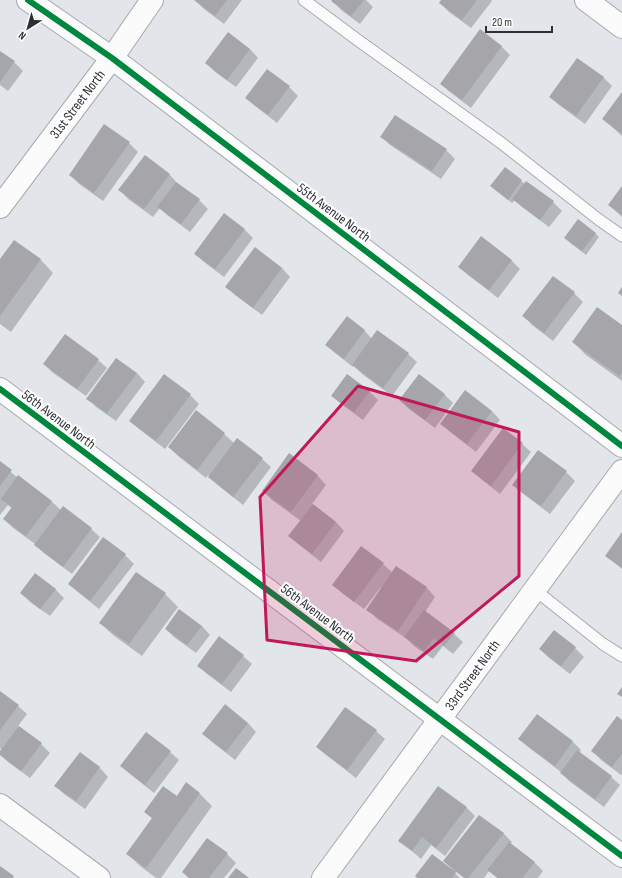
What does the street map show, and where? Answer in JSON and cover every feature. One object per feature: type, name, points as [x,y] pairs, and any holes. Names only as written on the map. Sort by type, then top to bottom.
[{"type":"street","name":"55th Avenue North","points":[[28,0],[112,58],[622,446]]},
{"type":"street","name":"31st Street North","points":[[0,207],[112,58],[152,0]]},
{"type":"street","points":[[586,0],[622,27]]},
{"type":"street","name":"56th Avenue North","points":[[0,389],[622,856]]},
{"type":"street","name":"33rd Street North","points":[[323,878],[622,472]]},
{"type":"street","points":[[0,805],[99,878]]},
{"type":"lane","points":[[304,0],[500,142],[622,236]]},
{"type":"lane","points":[[535,590],[603,644],[622,656]]},
{"type":"highlighted area","points":[[358,386],[519,432],[519,576],[416,661],[267,640],[260,497]]},
{"type":"building","points":[[194,0],[227,0],[215,16]]},
{"type":"building","points":[[364,0],[351,16],[331,1]]},
{"type":"building","points":[[441,0],[477,0],[462,20],[439,3]]},
{"type":"building","points":[[480,29],[502,46],[462,100],[440,84]]},
{"type":"building","points":[[228,32],[250,49],[227,80],[205,63]]},
{"type":"building","points":[[0,51],[15,61],[0,82]]},
{"type":"building","points":[[577,58],[604,77],[576,116],[549,97]]},
{"type":"building","points":[[267,69],[290,86],[268,115],[245,98]]},
{"type":"building","points":[[622,92],[622,134],[602,119]]},
{"type":"building","points":[[395,115],[447,149],[432,171],[380,137]]},
{"type":"building","points":[[104,124],[130,142],[94,193],[69,175]]},
{"type":"building","points":[[145,155],[170,174],[144,209],[118,190]]},
{"type":"building","points":[[505,167],[522,180],[508,200],[490,186]]},
{"type":"building","points":[[526,181],[554,201],[540,220],[512,199]]},
{"type":"building","points":[[176,182],[200,199],[181,224],[157,207]]},
{"type":"building","points":[[622,186],[622,215],[608,205]]},
{"type":"building","points":[[224,213],[245,229],[215,269],[194,254]]},
{"type":"building","points":[[578,219],[596,233],[582,251],[564,238]]},
{"type":"building","points":[[481,236],[512,260],[489,290],[458,267]]},
{"type":"building","points":[[14,240],[41,259],[0,316],[0,259]]},
{"type":"building","points":[[255,247],[282,268],[253,308],[225,287]]},
{"type":"building","points":[[553,276],[575,292],[544,333],[522,316]]},
{"type":"building","points":[[622,287],[622,296],[618,293]]},
{"type":"building","points":[[597,307],[622,325],[622,373],[619,376],[572,342]]},
{"type":"building","points":[[347,316],[365,330],[344,359],[325,345]]},
{"type":"building","points":[[377,330],[409,353],[383,388],[352,365]]},
{"type":"building","points":[[65,334],[99,359],[77,389],[43,364]]},
{"type":"building","points":[[116,358],[137,373],[107,413],[86,399]]},
{"type":"building","points":[[164,374],[191,394],[156,441],[129,421]]},
{"type":"building","points":[[347,374],[370,391],[354,412],[331,396]]},
{"type":"building","points":[[419,374],[445,394],[425,420],[399,400]]},
{"type":"building","points":[[465,390],[492,411],[467,444],[440,424]]},
{"type":"building","points":[[196,410],[225,433],[197,470],[168,447]]},
{"type":"building","points":[[503,428],[523,443],[491,486],[471,471]]},
{"type":"building","points":[[237,438],[263,458],[233,497],[208,477]]},
{"type":"building","points":[[538,450],[567,471],[541,506],[512,485]]},
{"type":"building","points":[[289,453],[318,475],[291,512],[262,491]]},
{"type":"building","points":[[0,461],[12,470],[0,486]]},
{"type":"building","points":[[18,475],[52,501],[26,536],[3,519],[12,507],[1,499]]},
{"type":"building","points":[[313,504],[336,522],[312,554],[288,536]]},
{"type":"building","points":[[63,506],[92,528],[63,567],[34,545]]},
{"type":"building","points":[[622,532],[622,568],[605,556]]},
{"type":"building","points":[[103,537],[126,554],[90,601],[68,584]]},
{"type":"building","points":[[361,546],[384,563],[354,602],[332,585]]},
{"type":"building","points":[[396,566],[427,587],[398,631],[366,610]]},
{"type":"building","points":[[136,572],[166,593],[129,644],[99,623]]},
{"type":"building","points":[[35,573],[56,589],[40,609],[20,593]]},
{"type":"building","points":[[179,609],[202,626],[187,645],[165,629]]},
{"type":"building","points":[[424,610],[455,633],[444,646],[434,638],[424,651],[404,637]]},
{"type":"building","points":[[554,630],[576,647],[561,666],[539,649]]},
{"type":"building","points":[[219,636],[244,655],[222,684],[197,666]]},
{"type":"building","points":[[622,687],[622,697],[617,694]]},
{"type":"building","points":[[0,691],[19,705],[0,730]]},
{"type":"building","points":[[225,704],[248,723],[226,752],[202,734]]},
{"type":"building","points":[[345,707],[377,730],[347,770],[316,747]]},
{"type":"building","points":[[537,714],[573,741],[555,766],[518,739]]},
{"type":"building","points":[[617,716],[622,720],[622,754],[612,767],[591,751]]},
{"type":"building","points":[[19,726],[42,743],[21,771],[0,755],[0,751]]},
{"type":"building","points":[[146,732],[171,751],[145,785],[120,766]]},
{"type":"building","points":[[577,750],[612,776],[595,799],[560,773]]},
{"type":"building","points":[[80,752],[100,767],[76,801],[54,786]]},
{"type":"building","points":[[186,782],[200,793],[146,868],[126,854],[152,818],[144,812],[163,786],[177,796]]},
{"type":"building","points":[[438,786],[467,807],[436,848],[422,837],[412,851],[398,841]]},
{"type":"building","points":[[479,815],[504,833],[468,878],[465,878],[443,861]]},
{"type":"building","points":[[207,838],[228,853],[209,878],[189,878],[182,872]]},
{"type":"building","points":[[509,842],[535,862],[522,878],[498,878],[487,870]]},
{"type":"building","points":[[432,854],[456,872],[452,878],[417,878],[415,876]]},
{"type":"building","points":[[0,866],[14,876],[13,878],[0,878]]},
{"type":"building","points":[[236,868],[249,878],[228,878]]},
{"type":"cycle path","points":[[28,0],[112,58],[622,446]]},
{"type":"cycle path","points":[[0,389],[622,856]]}]
